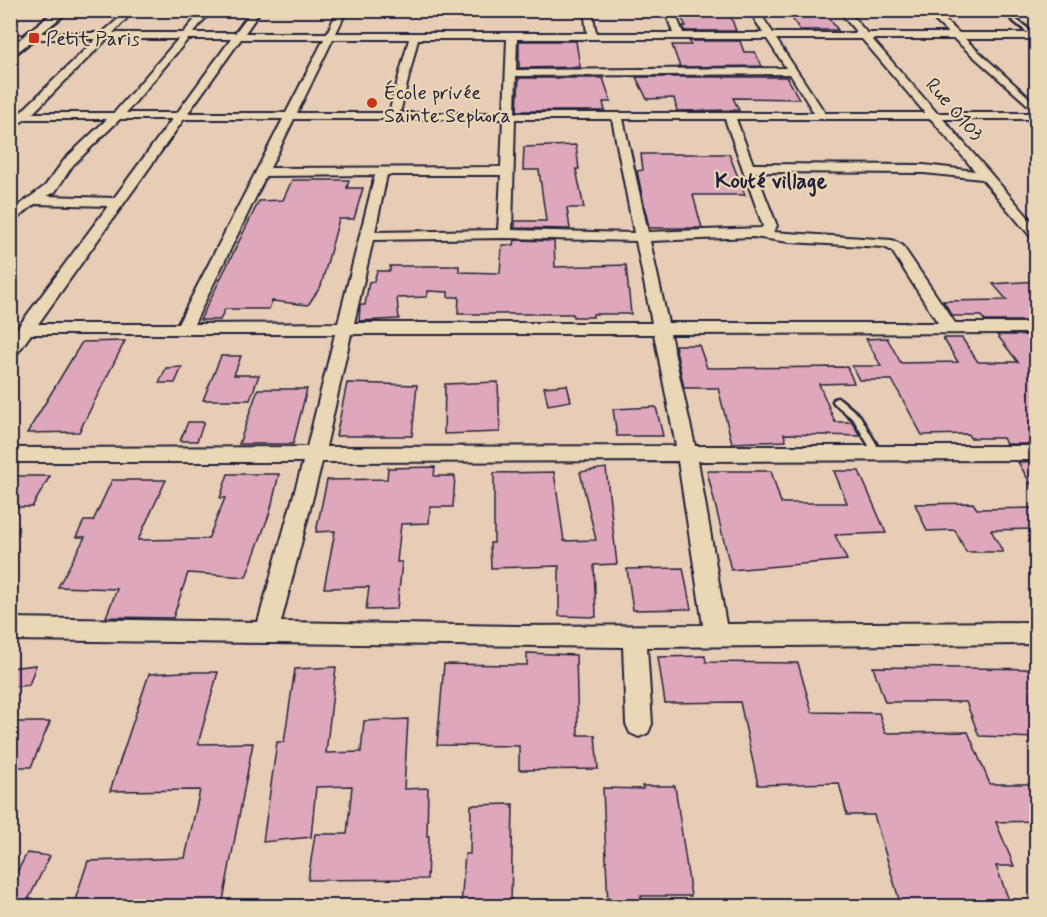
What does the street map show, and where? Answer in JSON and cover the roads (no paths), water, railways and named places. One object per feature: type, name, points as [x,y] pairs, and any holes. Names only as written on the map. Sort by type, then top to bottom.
[{"type":"main road","points":[[13,38],[50,10]]},
{"type":"main road","points":[[10,54],[64,10]]},
{"type":"street","points":[[10,220],[32,200],[50,189],[69,162],[117,116],[208,10]]},
{"type":"street","points":[[10,351],[257,10]]},
{"type":"street","points":[[184,328],[343,10]]},
{"type":"street","points":[[588,10],[591,36]]},
{"type":"street","points":[[669,10],[679,36]]},
{"type":"street","points":[[753,10],[822,116]]},
{"type":"street","name":"Rue O103","points":[[842,10],[1036,234]]},
{"type":"street","points":[[928,10],[1036,108]]},
{"type":"street","points":[[10,128],[17,116],[124,17]]},
{"type":"street","points":[[32,36],[1036,36]]},
{"type":"street","points":[[393,117],[414,36]]},
{"type":"street","points":[[505,234],[512,36]]},
{"type":"street","points":[[510,73],[792,71]]},
{"type":"street","points":[[17,116],[1036,116]]},
{"type":"street","points":[[617,116],[659,328],[687,454],[716,634]]},
{"type":"street","points":[[729,116],[770,226],[765,232],[758,234]]},
{"type":"street","points":[[747,168],[924,169],[987,176]]},
{"type":"street","points":[[266,634],[315,452],[382,171]]},
{"type":"street","points":[[264,172],[507,171]]},
{"type":"street","points":[[32,200],[118,202]]},
{"type":"street","points":[[368,236],[505,234],[642,237],[758,234],[789,238],[887,243],[897,249],[950,328]]},
{"type":"street","points":[[27,329],[1036,328]]},
{"type":"street","points":[[10,455],[315,452],[1036,453]]},
{"type":"street","points":[[10,628],[517,637],[1036,633]]},
{"type":"street","points":[[634,635],[639,724]]},
{"type":"lane","points":[[1012,18],[1036,36]]},
{"type":"lane","points":[[837,401],[857,418],[878,454]]},
{"type":"place","name":"Petit Paris","points":[[34,38]]},
{"type":"place","name":"École privée Sainte Sephora","points":[[372,103]]},
{"type":"district","name":"Kouté village","points":[[771,180]]}]
